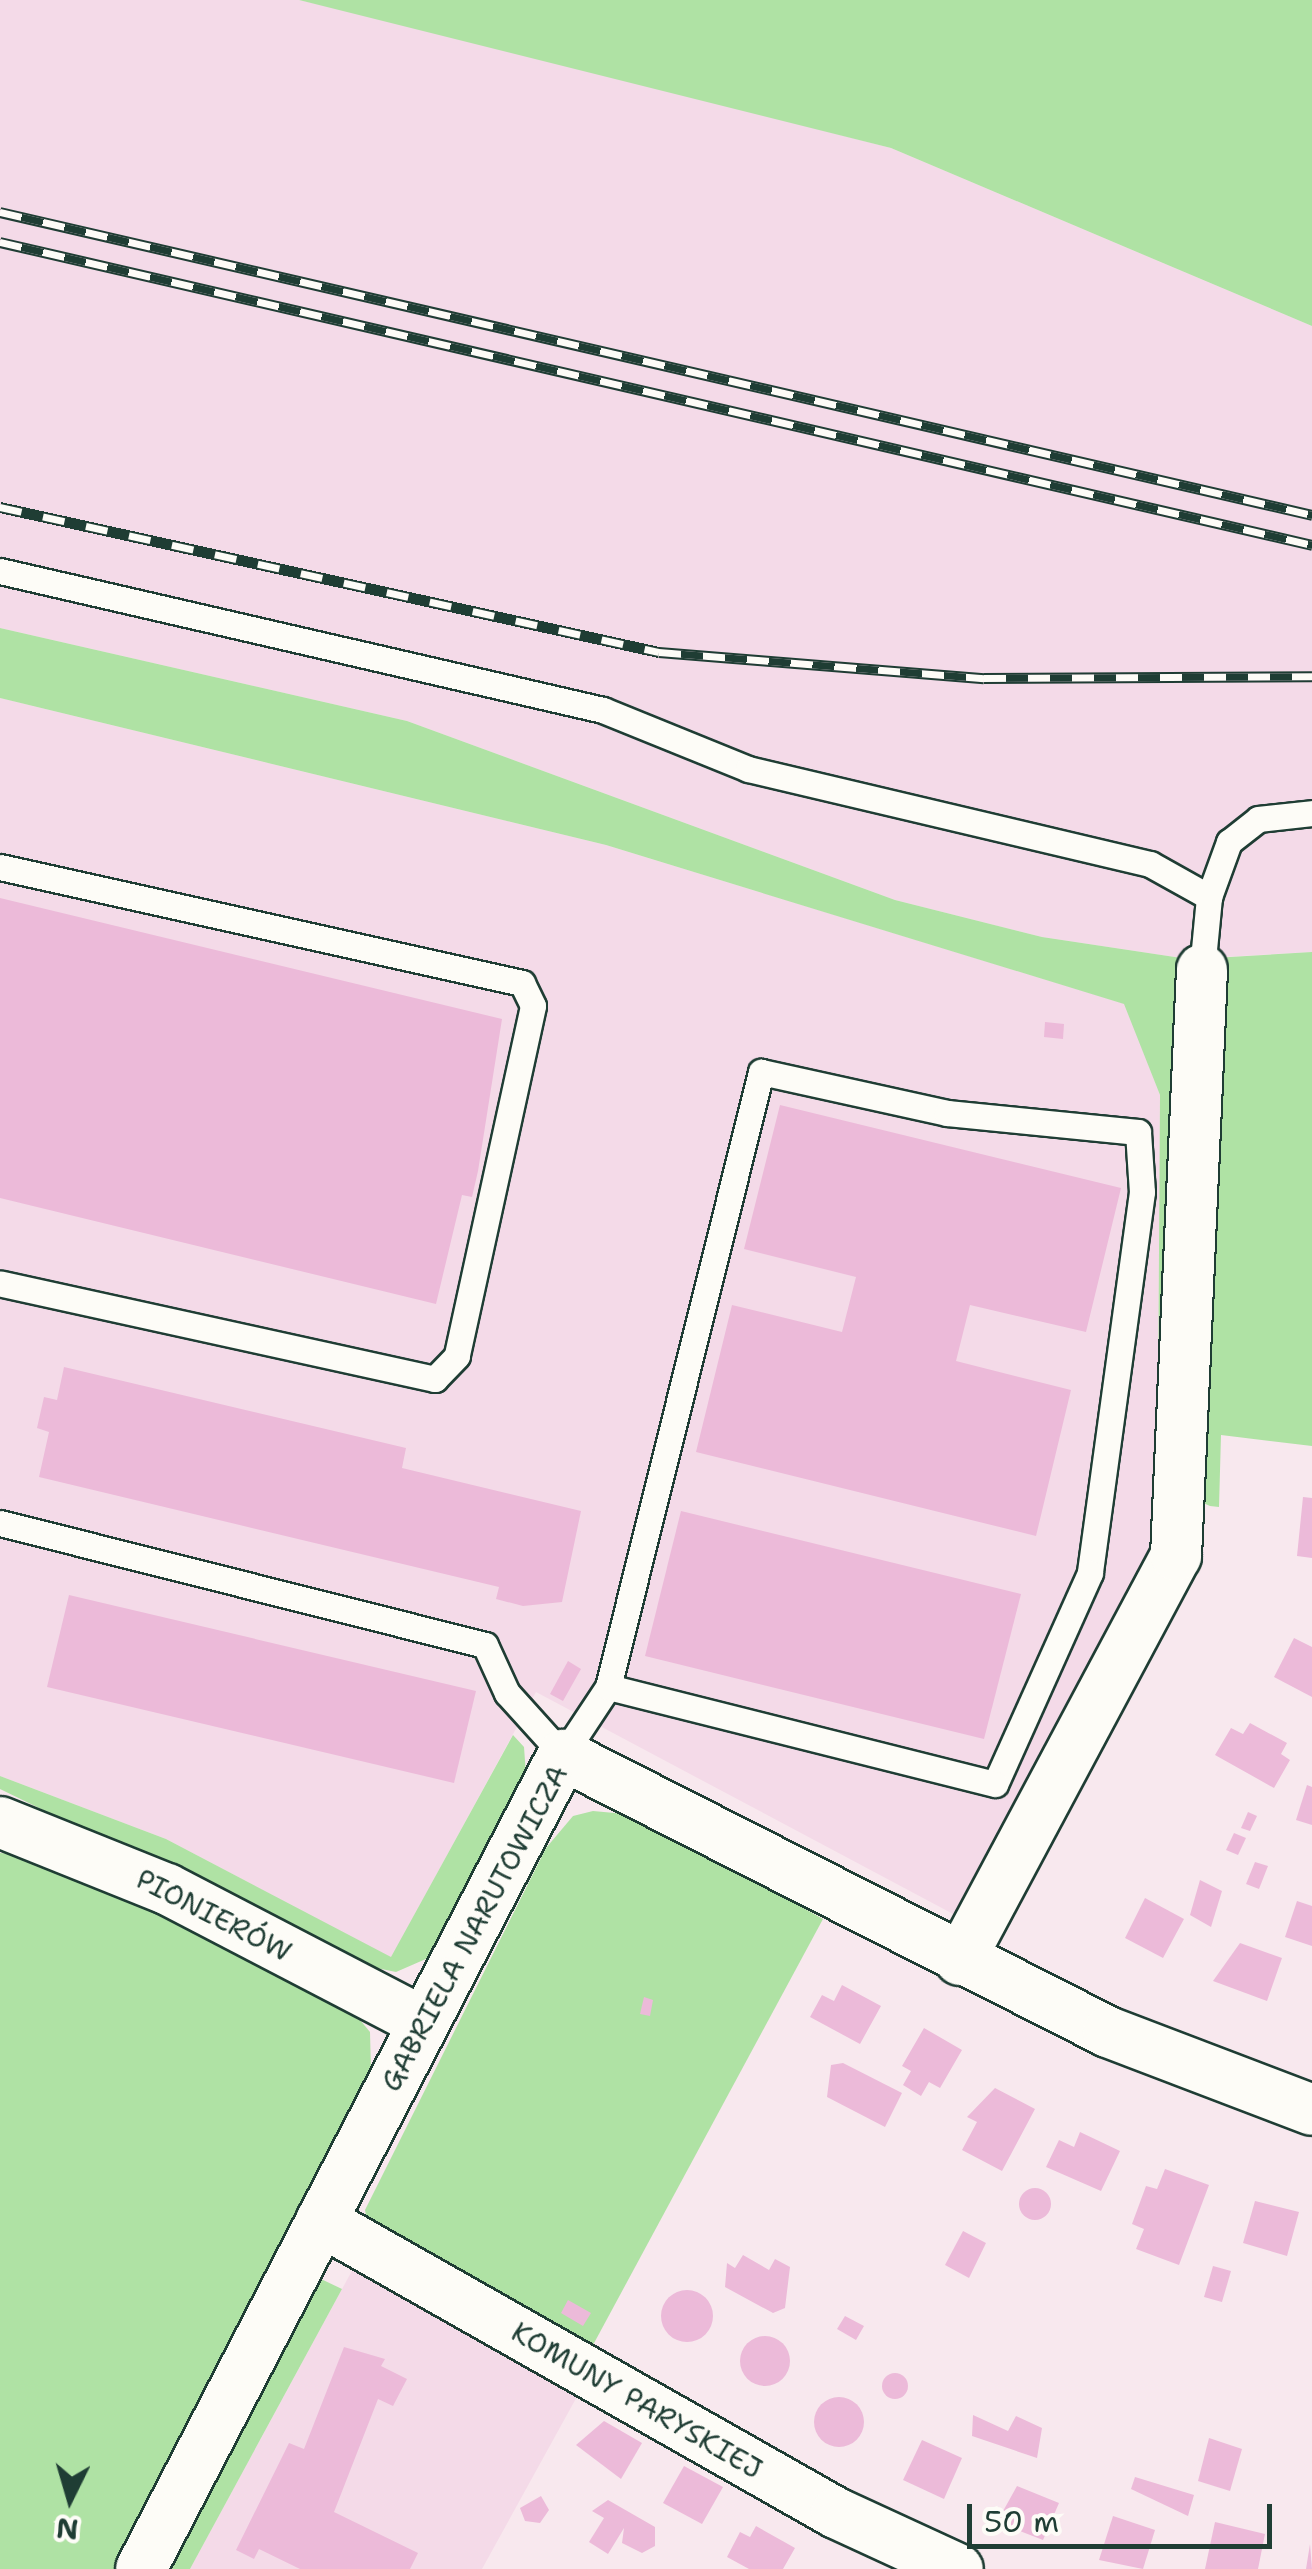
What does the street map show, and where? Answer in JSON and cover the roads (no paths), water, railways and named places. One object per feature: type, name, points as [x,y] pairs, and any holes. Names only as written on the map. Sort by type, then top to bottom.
[{"type":"street","points":[[960,1960],[1176,1556],[1202,970]]},
{"type":"street","name":"GABRIELA NARUTOWICZA","points":[[141,2569],[564,1755],[960,1960],[1210,2078],[1312,2110]]},
{"type":"street","name":"PIONIERÓW","points":[[0,1822],[167,1889],[422,2022]]},
{"type":"street","name":"KOMUNY PARYSKIEJ","points":[[321,2221],[836,2513],[958,2569]]},
{"type":"lane","points":[[0,570],[604,710],[748,769],[1137,861],[1209,897]]},
{"type":"lane","points":[[1202,970],[1209,897],[1241,829],[1276,814],[1312,812]]},
{"type":"lane","points":[[0,867],[522,983],[532,1006],[456,1356],[435,1379],[0,1283]]},
{"type":"lane","points":[[0,1523],[484,1644],[507,1693],[564,1755],[608,1687],[762,1072],[947,1113],[1138,1132],[1142,1192],[1090,1573],[995,1784],[608,1687]]},
{"type":"railway","points":[[0,212],[1312,515]]},
{"type":"railway","points":[[0,242],[1312,545]]},
{"type":"railway","points":[[0,507],[659,652],[984,678],[1312,676]]}]
